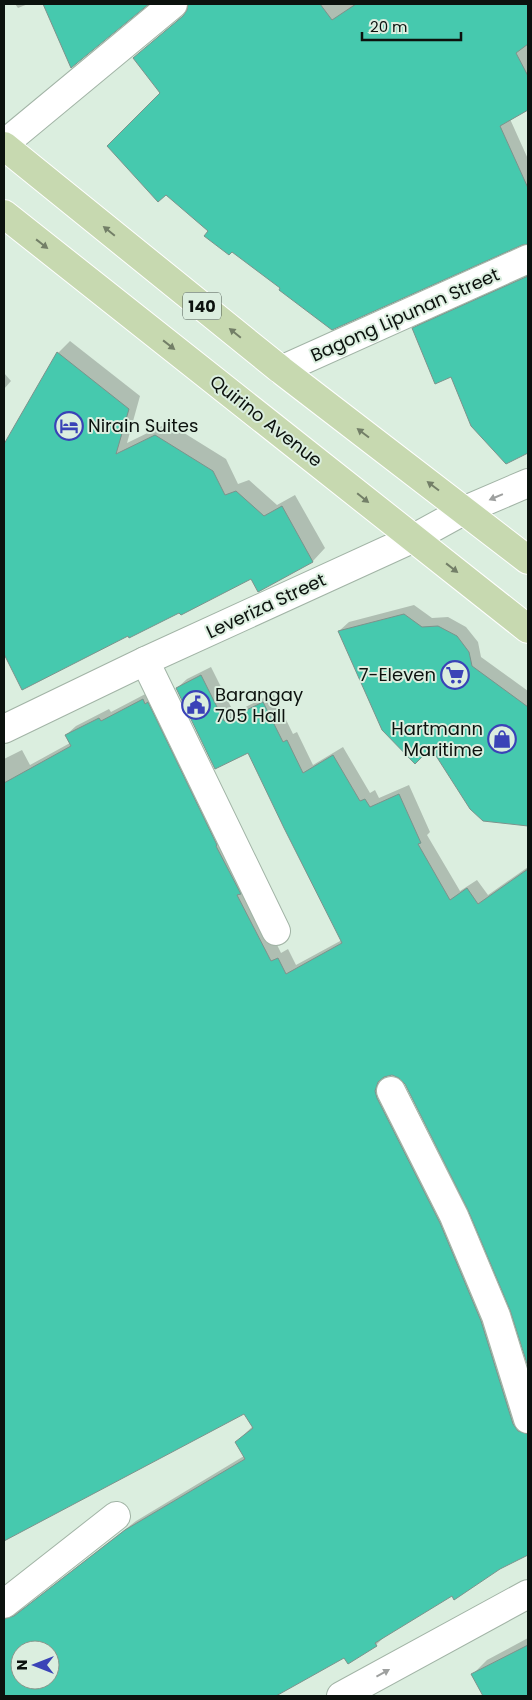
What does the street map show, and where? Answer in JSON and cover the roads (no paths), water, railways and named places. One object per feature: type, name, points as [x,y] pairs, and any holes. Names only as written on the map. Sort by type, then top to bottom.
[{"type":"main road","name":"140","points":[[4,145],[281,370],[528,560]]},
{"type":"main road","name":"Quirino Avenue","points":[[4,214],[528,628]]},
{"type":"street","points":[[4,145],[173,4]]},
{"type":"street","name":"Bagong Lipunan Street","points":[[281,370],[528,259]]},
{"type":"street","name":"Leveriza Street","points":[[4,729],[145,661],[414,538],[465,510],[528,483]]},
{"type":"street","points":[[145,661],[276,931]]},
{"type":"street","points":[[391,1091],[454,1216],[474,1262],[496,1316],[528,1419]]},
{"type":"street","points":[[4,1604],[116,1516]]},
{"type":"street","points":[[341,1696],[528,1594]]},
{"type":"place","name":"Nirain Suites","points":[[69,426]]},
{"type":"place","name":"7-Eleven","points":[[455,675]]},
{"type":"place","name":"Barangay 705 Hall","points":[[196,705]]},
{"type":"place","name":"Hartmann Maritime","points":[[502,739]]}]
